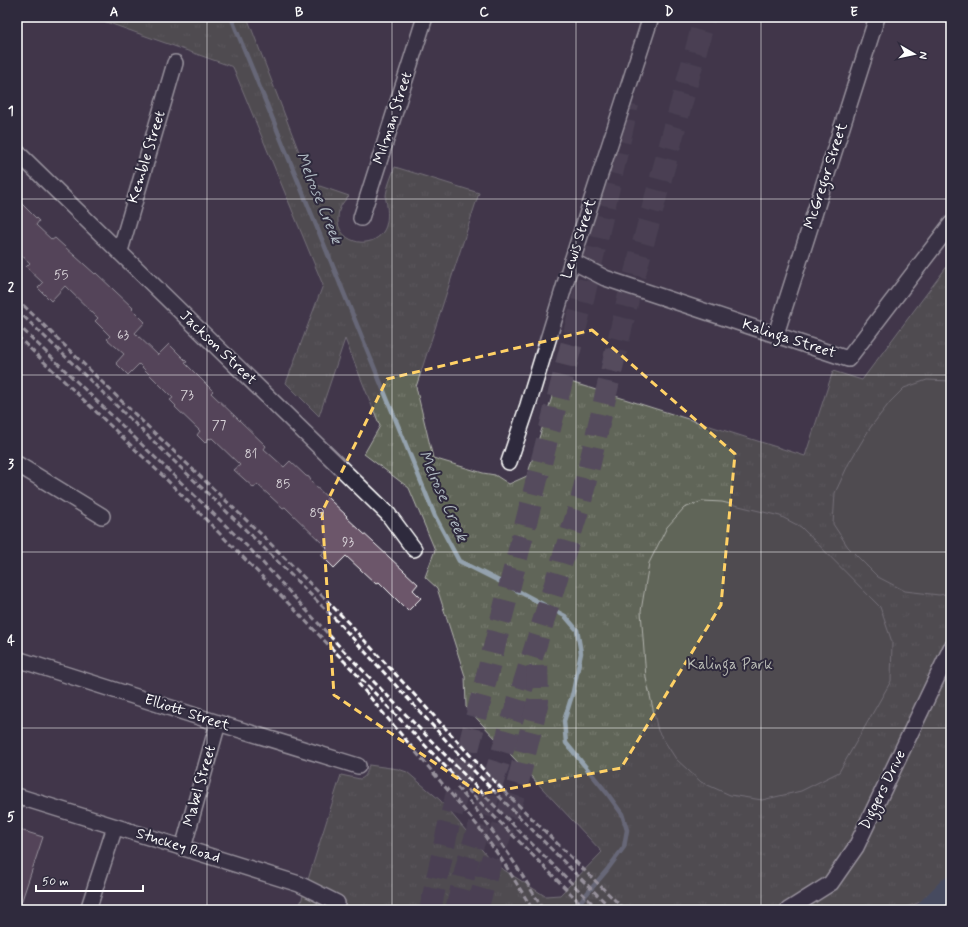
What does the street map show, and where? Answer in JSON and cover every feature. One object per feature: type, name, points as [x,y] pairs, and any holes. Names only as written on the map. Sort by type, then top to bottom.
[{"type":"street","name":"Milman Street","points":[[361,218],[425,17]]},
{"type":"street","name":"Lewis Street","points":[[509,462],[651,17]]},
{"type":"street","name":"McGregor Street","points":[[776,334],[877,17]]},
{"type":"street","name":"Kemble Street","points":[[120,252],[175,63]]},
{"type":"street","name":"Jackson Street","points":[[17,152],[388,514],[414,549]]},
{"type":"street","name":"Kalinga Street","points":[[572,261],[605,278],[848,358],[951,224]]},
{"type":"street","points":[[17,464],[102,516]]},
{"type":"street","name":"Diggers Drive","points":[[788,910],[831,883],[856,847],[951,648]]},
{"type":"street","name":"Elliott Street","points":[[17,659],[358,766]]},
{"type":"street","name":"Mabel Street","points":[[183,848],[218,723]]},
{"type":"street","name":"Stuckey Road","points":[[17,796],[299,884],[337,903]]},
{"type":"street","points":[[88,910],[115,827]]},
{"type":"highlighted area","points":[[592,330],[735,454],[721,605],[621,768],[481,794],[334,695],[322,512],[387,379]]},
{"type":"green space","name":"Kalinga Park","points":[[92,17],[247,17],[311,183],[349,196],[339,210],[338,223],[345,236],[351,240],[358,242],[371,241],[383,232],[387,219],[386,194],[395,167],[479,193],[416,387],[433,458],[483,473],[495,475],[509,484],[527,476],[558,378],[805,456],[833,371],[862,380],[951,261],[951,879],[935,897],[898,910],[313,910],[300,905],[341,775],[360,779],[367,772],[369,765],[398,769],[407,772],[440,800],[493,863],[545,896],[560,895],[602,852],[466,707],[465,676],[437,588],[425,577],[435,550],[409,488],[364,454],[380,426],[345,339],[319,416],[286,383],[323,285],[233,67]]},
{"type":"green space","points":[[927,380],[951,381],[951,593],[939,595],[905,591],[878,577],[848,547],[833,524],[835,493],[849,463],[870,428],[890,402],[904,388]]},
{"type":"green space","points":[[703,501],[722,502],[780,516],[801,527],[880,607],[892,642],[891,681],[839,772],[801,791],[762,800],[730,795],[701,782],[676,759],[658,731],[646,678],[641,611],[649,563],[667,527],[684,508]]},
{"type":"building","points":[[17,199],[39,221],[36,225],[52,240],[55,238],[95,274],[96,273],[133,308],[132,309],[145,322],[135,333],[158,355],[169,344],[187,362],[185,363],[213,391],[211,393],[266,446],[264,449],[284,467],[290,461],[309,477],[313,484],[347,516],[346,517],[418,584],[413,590],[421,598],[408,611],[379,582],[376,584],[346,556],[334,568],[321,555],[327,548],[285,507],[283,508],[257,484],[254,488],[234,470],[240,465],[212,438],[209,438],[205,443],[197,435],[200,431],[175,407],[176,406],[170,400],[173,398],[139,364],[128,375],[116,363],[124,354],[107,339],[110,336],[95,321],[98,318],[65,286],[51,301],[38,288],[43,283],[26,267],[30,263],[17,251]]},
{"type":"building","points":[[17,829],[43,837],[19,909],[17,908]]},
{"type":"waterway","name":"Melrose Creek","points":[[231,17],[435,516],[459,561],[565,616],[577,630],[581,653],[573,692],[564,721],[566,743],[607,793],[622,814],[627,830],[624,847],[607,870],[573,910]]},
{"type":"waterway","points":[[930,910],[951,889]]},
{"type":"tunnel","points":[[456,910],[467,864],[581,501],[629,295],[705,17]]},
{"type":"tunnel","points":[[430,910],[448,828],[585,291],[628,104]]},
{"type":"tunnel","points":[[477,910],[487,874],[517,786],[538,701],[537,659]]},
{"type":"railway","points":[[17,299],[263,536],[342,616],[493,780],[625,910]]},
{"type":"railway","points":[[17,310],[255,539],[336,620],[475,772],[613,910]]},
{"type":"railway","points":[[17,324],[251,550],[341,648],[526,838],[599,910]]},
{"type":"railway","points":[[17,336],[164,477],[295,610],[466,788],[587,910]]},
{"type":"railway","points":[[358,683],[477,825],[504,863],[533,910]]},
{"type":"railway","points":[[457,787],[481,816],[503,847],[543,910]]}]
